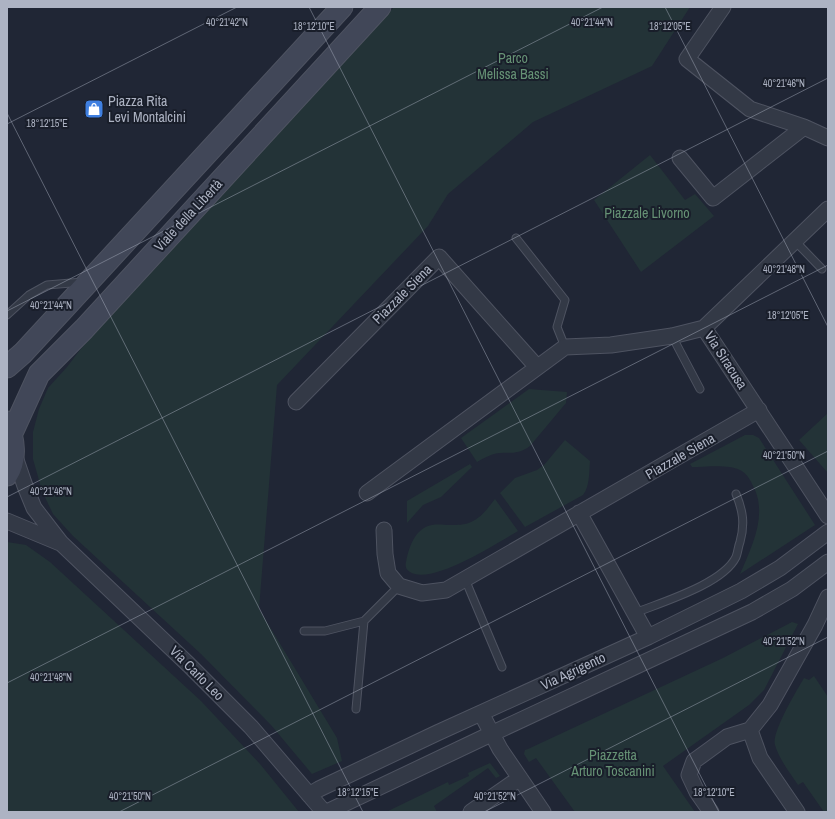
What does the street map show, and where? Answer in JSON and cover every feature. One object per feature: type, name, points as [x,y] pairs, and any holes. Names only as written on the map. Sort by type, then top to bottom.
[{"type":"main road","name":"Viale della Libertà","points":[[7,367],[23,353],[342,7]]},
{"type":"main road","name":"Viale della Libertà","points":[[7,475],[11,436],[39,374],[84,329],[380,7]]},
{"type":"street","points":[[724,7],[687,59],[750,109],[804,127],[828,138]]},
{"type":"street","points":[[680,158],[713,198],[804,127]]},
{"type":"street","name":"Via Siracusa","points":[[828,209],[704,328],[828,516]]},
{"type":"street","name":"Piazzale Siena","points":[[296,402],[439,257],[537,367]]},
{"type":"street","points":[[367,493],[565,347],[611,345],[672,336],[704,328]]},
{"type":"street","name":"Piazzale Siena","points":[[399,586],[422,593],[446,590],[759,410]]},
{"type":"street","name":"Via Carlo Leo","points":[[11,436],[25,486],[34,508],[61,543],[189,665],[251,727],[325,812]]},
{"type":"street","points":[[579,513],[648,637]]},
{"type":"street","name":"Via Carlo Leo","points":[[7,521],[61,543]]},
{"type":"street","points":[[384,530],[385,554],[388,573],[399,586]]},
{"type":"street","name":"Via Agrigento","points":[[309,795],[481,713],[648,637],[741,591],[780,568],[828,532]]},
{"type":"street","name":"Via Agrigento","points":[[325,812],[752,612],[792,589],[828,562]]},
{"type":"street","points":[[711,812],[697,792],[690,775],[694,761],[727,738],[750,730],[770,704],[815,625],[828,597]]},
{"type":"street","points":[[481,713],[491,734],[543,812]]},
{"type":"street","points":[[750,730],[760,758],[797,812]]},
{"type":"street","points":[[471,812],[520,778]]},
{"type":"lane","points":[[516,238],[565,300],[557,328],[565,347]]},
{"type":"lane","points":[[794,240],[822,269]]},
{"type":"lane","points":[[7,315],[29,295],[47,285],[89,281]]},
{"type":"lane","points":[[672,336],[700,389]]},
{"type":"lane","points":[[635,613],[701,586],[722,574],[736,557],[743,529],[741,506],[736,494]]},
{"type":"lane","points":[[465,579],[502,667]]},
{"type":"lane","points":[[304,631],[325,632],[364,621],[399,586]]},
{"type":"lane","points":[[356,709],[364,621]]},
{"type":"green space","name":"Parco Melissa Bassi","points":[[394,7],[690,7],[652,66],[533,122],[448,194],[428,226],[277,385],[259,609],[337,738],[342,761],[312,774],[271,725],[201,654],[73,536],[53,514],[42,491],[33,459],[33,432],[39,409],[48,388],[80,350],[187,230]]},
{"type":"green space","name":"Piazzale Livorno","points":[[650,155],[685,200],[695,194],[714,216],[641,272],[594,200]]},
{"type":"green space","points":[[529,389],[567,392],[566,403],[526,449],[522,451],[493,454],[477,462],[461,438]]},
{"type":"green space","points":[[828,413],[828,473],[799,440]]},
{"type":"green space","points":[[745,435],[753,435],[759,438],[815,525],[740,574],[754,541],[757,529],[759,506],[757,495],[748,476],[740,470],[723,466],[692,467],[690,464]]},
{"type":"green space","points":[[565,440],[590,461],[587,487],[583,495],[525,527],[500,493],[515,478],[537,470],[544,465]]},
{"type":"green space","points":[[470,464],[472,467],[441,497],[423,505],[407,523],[407,501]]},
{"type":"green space","points":[[495,499],[518,531],[464,561],[433,573],[420,575],[410,572],[406,568],[411,544],[421,530],[432,525],[458,525],[469,523],[482,515]]},
{"type":"green space","points":[[7,542],[26,545],[50,562],[201,701],[260,764],[299,812],[7,812]]},
{"type":"green space","name":"Piazzetta Arturo Toscanini","points":[[792,622],[798,624],[764,690],[749,705],[663,766],[695,812],[575,812],[536,758],[529,762],[524,754],[525,750],[723,658]]},
{"type":"green space","points":[[814,676],[828,697],[828,812],[824,812],[803,782],[798,785],[782,761],[775,745],[777,731],[796,692],[804,678],[809,680]]},
{"type":"green space","points":[[490,763],[500,776],[496,778],[488,768],[434,806],[437,812],[386,812],[448,782],[449,785],[469,776],[468,773]]},
{"type":"place","name":"Piazza Rita Levi Montalcini","points":[[94,109]]}]
